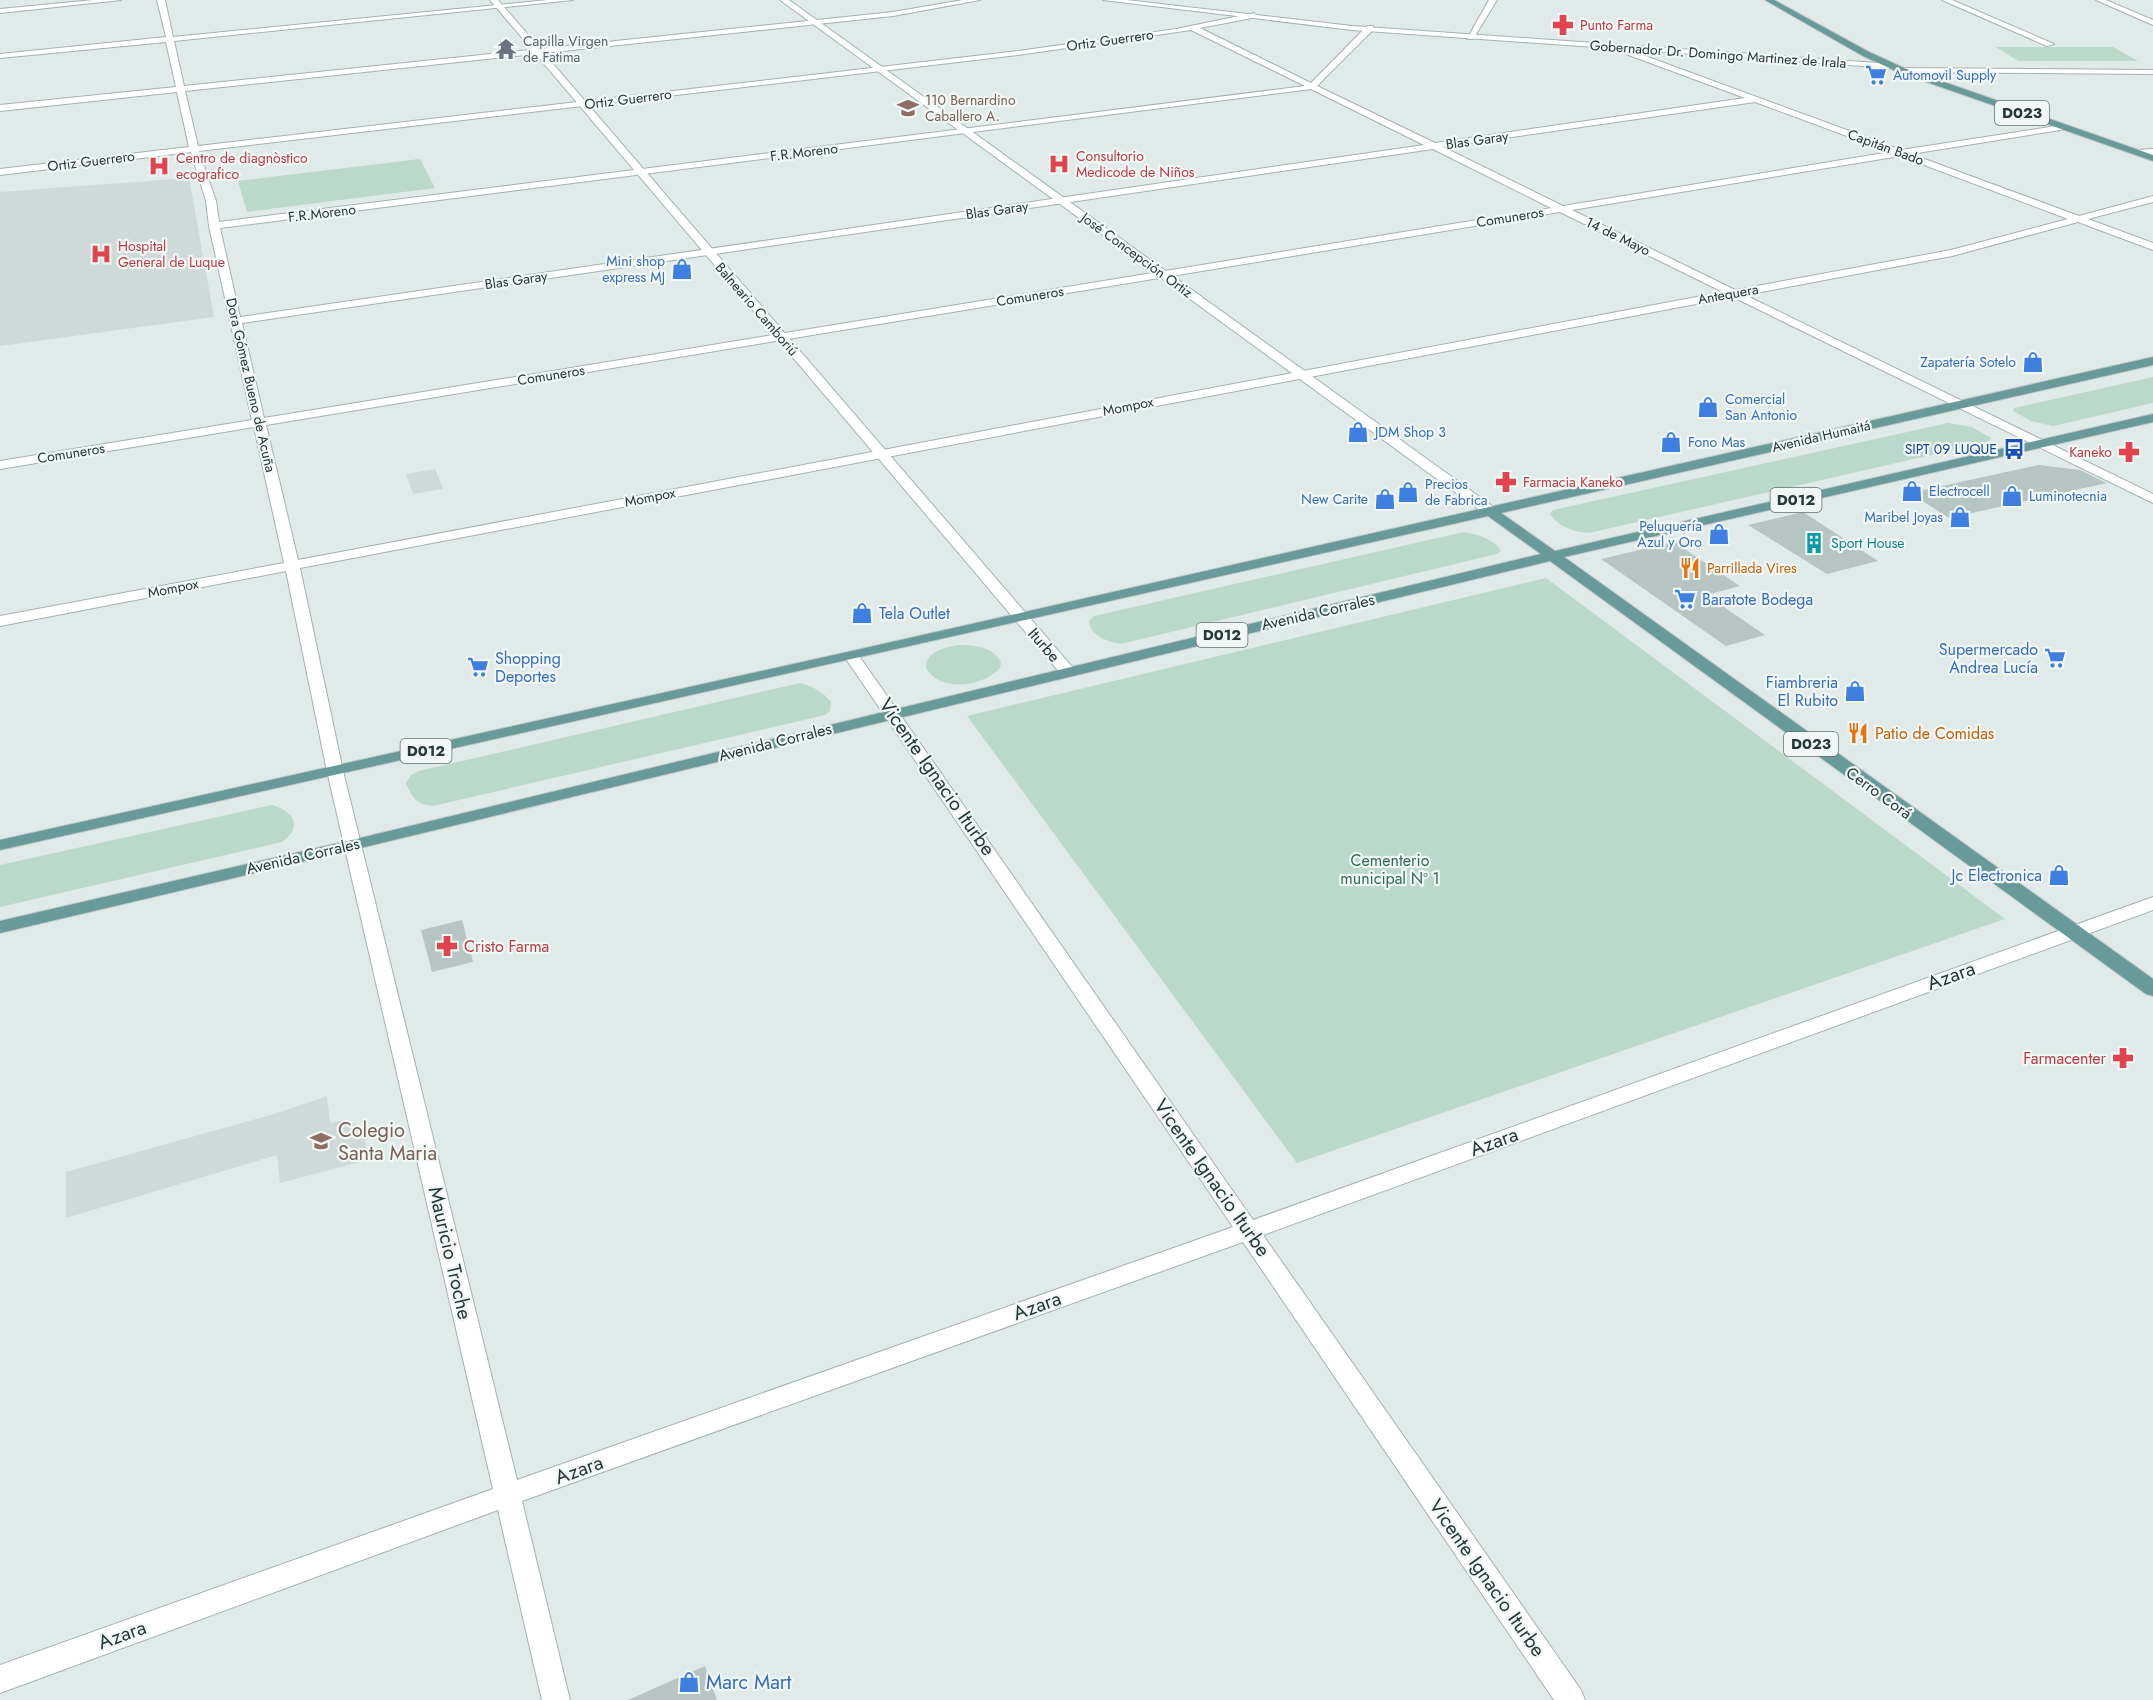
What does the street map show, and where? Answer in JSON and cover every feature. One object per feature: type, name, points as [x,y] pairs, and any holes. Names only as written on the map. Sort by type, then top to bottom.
[{"type":"main road","name":"D023","points":[[1769,0],[1901,70],[2153,158]]},
{"type":"main road","name":"Avenida Humaitá","points":[[1490,511],[2153,361]]},
{"type":"main road","name":"D012","points":[[1551,556],[2153,418]]},
{"type":"main road","name":"Cerro Corá","points":[[1490,511],[2153,989]]},
{"type":"main road","name":"D012","points":[[0,845],[852,656],[1490,511]]},
{"type":"main road","name":"Avenida Corrales","points":[[0,927],[352,845],[1551,556]]},
{"type":"street","points":[[0,11],[117,0]]},
{"type":"street","name":"Dora Gómez Bueno de Acuña","points":[[161,0],[194,149],[211,201],[214,226],[292,565],[335,771]]},
{"type":"street","points":[[0,56],[170,40],[497,3],[568,0]]},
{"type":"street","name":"José Concepción Ortiz","points":[[784,0],[1490,511]]},
{"type":"street","points":[[0,108],[893,14],[976,0]]},
{"type":"street","name":"Gobernador Dr. Domingo Martinez de Irala","points":[[1107,0],[1244,17],[1470,37],[1892,66]]},
{"type":"street","name":"Gobernador Dr. Domingo Martinez de Irala","points":[[1134,0],[1367,28]]},
{"type":"street","points":[[1470,37],[1493,0]]},
{"type":"street","points":[[1946,0],[2050,44]]},
{"type":"street","points":[[2100,0],[2153,23]]},
{"type":"street","name":"Balneario Camboriú","points":[[497,3],[1021,618]]},
{"type":"street","name":"Ortiz Guerrero","points":[[0,172],[1018,53],[1193,28],[1254,15]]},
{"type":"street","name":"14 de Mayo","points":[[1193,28],[2153,499]]},
{"type":"street","points":[[1312,86],[1367,28]]},
{"type":"street","name":"Capitán Bado","points":[[1618,48],[2153,247]]},
{"type":"street","points":[[1901,70],[2153,72]]},
{"type":"street","name":"F.R.Moreno","points":[[214,226],[1312,86]]},
{"type":"street","name":"Blas Garay","points":[[237,321],[1757,99]]},
{"type":"street","name":"Comuneros","points":[[0,465],[2060,127]]},
{"type":"street","points":[[2138,153],[2153,152]]},
{"type":"street","name":"Antequera","points":[[1300,374],[1952,253],[2153,199]]},
{"type":"street","name":"Mompox","points":[[0,621],[1300,374]]},
{"type":"street","name":"Iturbe","points":[[1021,618],[1067,671]]},
{"type":"street","name":"Vicente Ignacio Iturbe","points":[[852,656],[1571,1700]]},
{"type":"street","name":"Mauricio Troche","points":[[335,771],[556,1700]]},
{"type":"street","name":"Azara","points":[[0,1679],[2153,903]]},
{"type":"shaded area","name":"Hospital General de Luque","points":[[189,178],[214,317],[0,346],[0,192]]},
{"type":"shaded area","points":[[435,469],[443,489],[413,494],[406,474]]},
{"type":"shaded area","points":[[327,1096],[330,1123],[345,1120],[363,1127],[368,1160],[280,1183],[277,1155],[66,1218],[66,1172],[274,1114]]},
{"type":"green space","points":[[1996,47],[2113,47],[2138,61],[2018,61]]},
{"type":"green space","points":[[420,159],[435,188],[247,212],[238,181]]},
{"type":"green space","points":[[2153,377],[2153,403],[2053,426],[2031,421],[2013,411],[2014,408]]},
{"type":"green space","points":[[1948,423],[1972,427],[1991,438],[1988,442],[1589,533],[1567,528],[1553,519],[1550,514],[1553,510]]},
{"type":"green space","points":[[1464,532],[1490,540],[1501,551],[1497,554],[1121,644],[1100,637],[1090,626],[1089,621],[1094,616]]},
{"type":"green space","name":"Cementerio municipal Nº 1","points":[[1546,578],[2005,919],[1297,1163],[967,716]]},
{"type":"green space","points":[[958,645],[976,646],[988,650],[1001,662],[1000,668],[983,680],[973,683],[951,684],[933,676],[926,668],[932,654]]},
{"type":"green space","points":[[800,683],[824,695],[831,702],[830,711],[825,715],[433,806],[422,804],[415,799],[406,783],[411,775],[419,771]]},
{"type":"green space","points":[[272,805],[286,811],[293,820],[292,831],[282,842],[0,907],[0,865]]},
{"type":"building","name":"Luminotecnia","points":[[2039,465],[2080,470],[2107,483],[1949,518],[1910,493]]},
{"type":"building","name":"Sport House","points":[[1803,512],[1878,561],[1827,574],[1748,525]]},
{"type":"building","name":"Baratote Bodega","points":[[1674,542],[1740,586],[1706,595],[1765,635],[1726,646],[1601,559]]},
{"type":"building","name":"Cristo Farma","points":[[462,920],[473,962],[432,972],[421,930]]},
{"type":"building","name":"Marc Mart","points":[[705,1666],[717,1700],[628,1700]]},
{"type":"place","name":"Punto Farma","points":[[1563,25]]},
{"type":"place","name":"Capilla Virgen de Fatima","points":[[506,49]]},
{"type":"place","name":"Automovil Supply","points":[[1876,75]]},
{"type":"place","name":"110 Bernardino Caballero A.","points":[[908,108]]},
{"type":"place","name":"Consultorio Medicode de Niños","points":[[1059,164]]},
{"type":"place","name":"Centro de diagnòstico ecografico","points":[[159,166]]},
{"type":"place","name":"Hospital General de Luque","points":[[101,254]]},
{"type":"place","name":"Mini shop express MJ","points":[[682,269]]},
{"type":"place","name":"Zapatería Sotelo","points":[[2033,362]]},
{"type":"place","name":"Comercial San Antonio","points":[[1708,407]]},
{"type":"place","name":"JDM Shop 3","points":[[1358,432]]},
{"type":"place","name":"Fono Mas","points":[[1671,442]]},
{"type":"place","name":"SIPT 09 LUQUE","points":[[2014,449]]},
{"type":"place","name":"Kaneko","points":[[2129,452]]},
{"type":"place","name":"Farmacia Kaneko","points":[[1506,482]]},
{"type":"place","name":"Electrocell","points":[[1912,491]]},
{"type":"place","name":"Precios de Fabrica","points":[[1408,492]]},
{"type":"place","name":"Luminotecnia","points":[[2012,496]]},
{"type":"place","name":"New Carite","points":[[1385,499]]},
{"type":"place","name":"Maribel Joyas","points":[[1960,517]]},
{"type":"place","name":"Peluquería Azul y Oro","points":[[1719,534]]},
{"type":"place","name":"Sport House","points":[[1814,543]]},
{"type":"place","name":"Parrillada Vires","points":[[1690,568]]},
{"type":"place","name":"Baratote Bodega","points":[[1685,599]]},
{"type":"place","name":"Tela Outlet","points":[[862,613]]},
{"type":"place","name":"Supermercado Andrea Lucía","points":[[2055,658]]},
{"type":"place","name":"Shopping Deportes","points":[[478,667]]},
{"type":"place","name":"Fiambreria El Rubito","points":[[1855,691]]},
{"type":"place","name":"Patio de Comidas","points":[[1858,733]]},
{"type":"place","name":"Jc Electronica","points":[[2059,875]]},
{"type":"place","name":"Cristo Farma","points":[[447,946]]},
{"type":"place","name":"Farmacenter","points":[[2123,1058]]},
{"type":"place","name":"Colegio Santa Maria","points":[[321,1141]]},
{"type":"place","name":"Marc Mart","points":[[689,1682]]}]
